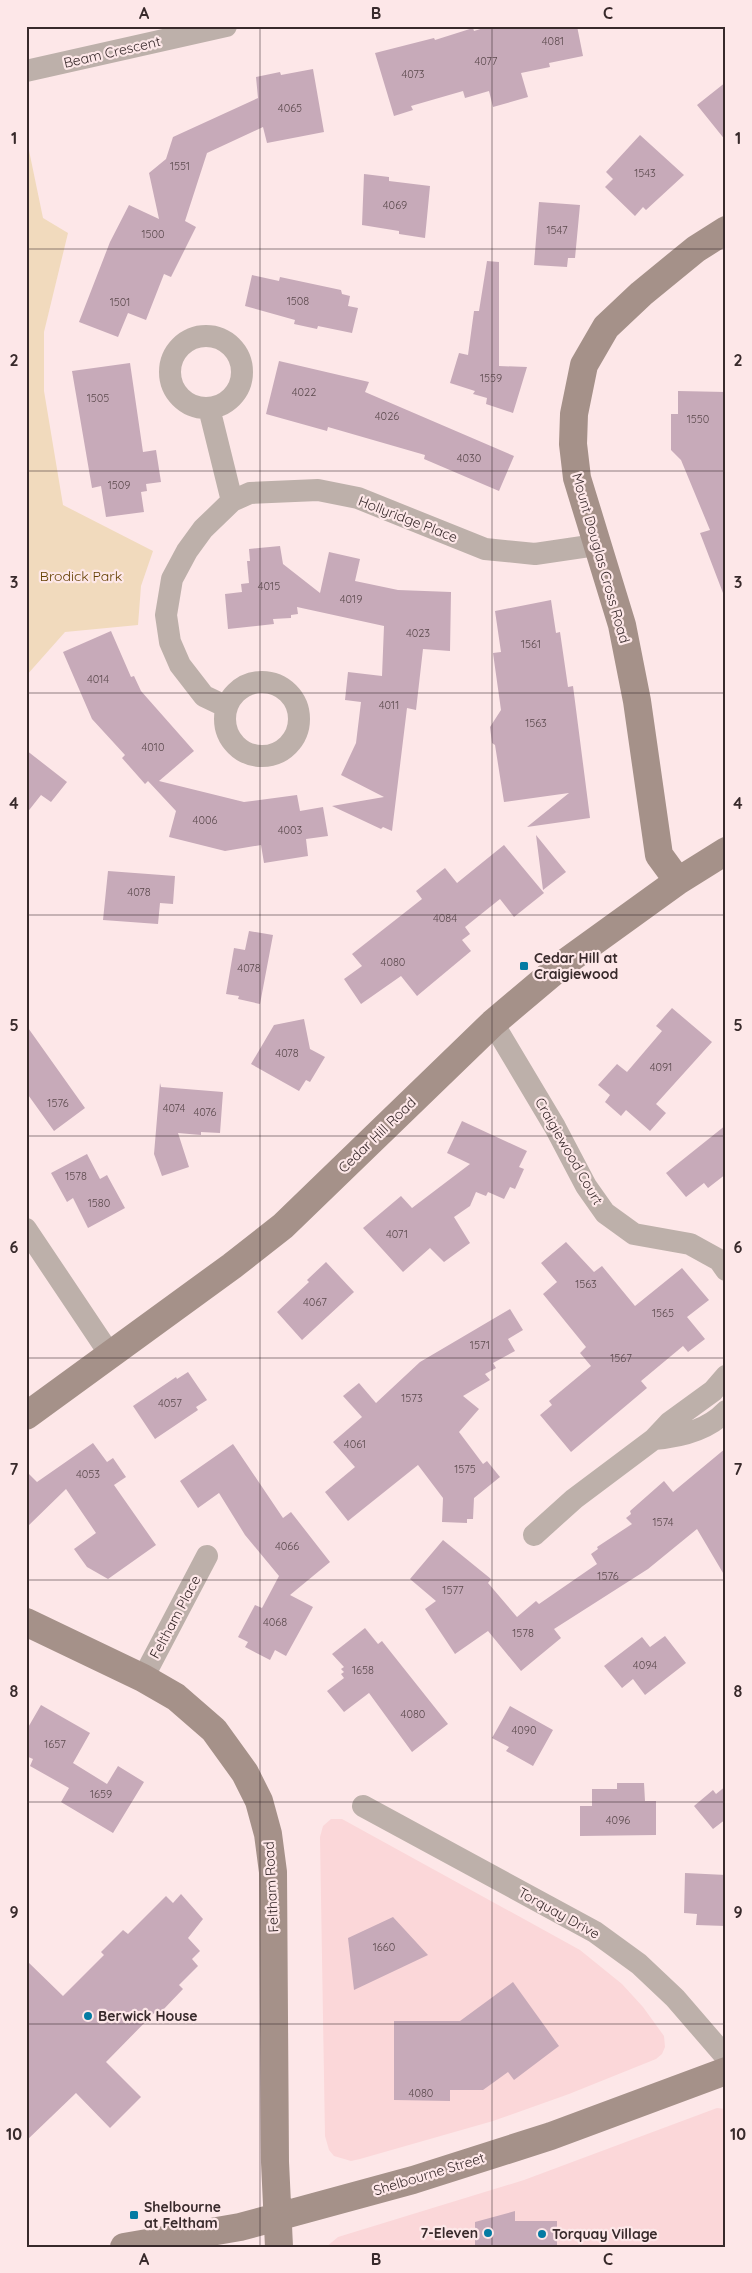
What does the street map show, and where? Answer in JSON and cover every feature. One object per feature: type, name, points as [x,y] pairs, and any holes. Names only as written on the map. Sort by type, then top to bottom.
[{"type":"street","name":"Beam Crescent","points":[[26,71],[226,26]]},
{"type":"street","name":"Mount Douglas Cross Road","points":[[678,881],[659,855],[637,701],[622,625],[577,478],[573,444],[574,414],[584,365],[606,327],[641,294],[696,249],[726,230]]},
{"type":"street","points":[[209,408],[232,501]]},
{"type":"street","name":"Hollyridge Place","points":[[227,707],[204,696],[180,665],[170,642],[166,615],[172,579],[187,551],[203,529],[232,501],[250,493],[318,490],[358,498],[485,550],[535,554],[596,545]]},
{"type":"street","name":"Cedar Hill Road","points":[[26,1416],[111,1356],[283,1226],[493,1023],[564,964],[678,881],[726,851]]},
{"type":"street","name":"Craigiewood Court","points":[[493,1023],[555,1127],[586,1186],[605,1213],[634,1234],[690,1244],[719,1260],[726,1270]]},
{"type":"street","points":[[26,1229],[111,1356]]},
{"type":"street","points":[[534,1535],[574,1499],[654,1439],[669,1423],[712,1391],[726,1376]]},
{"type":"street","points":[[654,1439],[675,1437],[697,1430],[718,1419],[726,1411]]},
{"type":"street","name":"Feltham Place","points":[[143,1678],[207,1556]]},
{"type":"street","name":"Feltham Road","points":[[26,1622],[143,1678],[176,1697],[214,1730],[246,1773],[259,1802],[268,1834],[273,1872],[275,2162],[279,2247]]},
{"type":"street","name":"Torquay Drive","points":[[364,1806],[595,1932],[639,1964],[675,1998],[726,2057]]},
{"type":"street","name":"Shelbourne Street","points":[[124,2247],[240,2227],[417,2179],[551,2136],[726,2071]]},
{"type":"shaded area","points":[[331,1819],[342,1819],[580,1950],[622,1984],[643,2007],[664,2036],[665,2047],[662,2054],[656,2059],[569,2094],[493,2121],[351,2161],[334,2156],[329,2150],[325,2136],[320,1837],[323,1826]]},
{"type":"shaded area","points":[[717,2108],[726,2109],[726,2247],[326,2247],[338,2237],[524,2180]]},
{"type":"green space","name":"Brodick Park","points":[[26,136],[43,218],[68,233],[44,332],[44,391],[63,505],[153,551],[141,586],[138,625],[65,632],[26,676]]},
{"type":"building","points":[[490,26],[577,26],[583,56],[549,63],[550,67],[521,73],[528,97],[493,107],[489,91],[465,98],[463,91],[411,106],[413,110],[394,116],[375,53],[434,38],[435,40],[473,28],[474,31]]},
{"type":"building","points":[[313,69],[324,132],[267,143],[263,127],[207,153],[185,221],[196,227],[171,277],[164,274],[146,320],[128,313],[118,337],[79,322],[110,242],[129,205],[159,219],[149,173],[166,159],[173,137],[258,98],[256,77],[280,72],[281,75]]},
{"type":"building","points":[[726,82],[726,141],[697,105]]},
{"type":"building","points":[[640,135],[684,175],[646,210],[643,207],[635,216],[605,187],[613,179],[606,172]]},
{"type":"building","points":[[364,174],[389,177],[389,181],[430,186],[425,238],[399,234],[399,231],[362,225]]},
{"type":"building","points":[[539,202],[580,205],[575,258],[568,258],[567,267],[534,265]]},
{"type":"building","points":[[487,261],[499,262],[499,366],[527,367],[513,413],[486,404],[487,398],[473,394],[475,391],[450,383],[459,353],[468,355],[474,311],[479,311]]},
{"type":"building","points":[[252,275],[279,281],[280,277],[341,290],[342,294],[350,296],[348,306],[358,308],[352,333],[318,326],[317,329],[294,324],[295,320],[245,306]]},
{"type":"building","points":[[279,361],[369,382],[365,392],[514,456],[499,491],[424,459],[425,455],[328,427],[327,431],[266,414]]},
{"type":"building","points":[[130,363],[143,452],[156,450],[161,482],[146,484],[147,491],[141,492],[144,512],[106,517],[101,486],[92,488],[72,371]]},
{"type":"building","points":[[678,391],[726,392],[726,593],[723,593],[700,533],[710,530],[681,460],[671,450],[671,414],[678,414]]},
{"type":"building","points":[[280,546],[283,564],[320,593],[329,552],[360,559],[355,581],[398,590],[451,592],[450,651],[423,649],[416,710],[407,708],[392,831],[383,827],[381,829],[332,806],[384,797],[341,775],[356,743],[361,702],[345,700],[348,672],[382,676],[384,626],[297,607],[298,614],[291,615],[291,618],[273,619],[274,624],[228,629],[225,594],[242,592],[241,584],[249,583],[247,561],[250,561],[249,549]]},
{"type":"building","points":[[551,600],[556,633],[560,632],[568,687],[573,686],[590,818],[527,827],[569,793],[504,802],[495,745],[492,743],[490,727],[501,710],[493,653],[501,652],[495,611]]},
{"type":"building","points":[[111,631],[131,677],[134,676],[141,691],[194,751],[159,781],[244,802],[297,795],[300,811],[323,807],[328,836],[306,839],[308,856],[264,863],[261,845],[225,851],[169,837],[176,811],[148,781],[145,784],[122,758],[125,755],[92,719],[63,652]]},
{"type":"building","points":[[26,750],[67,782],[51,802],[41,795],[26,814]]},
{"type":"building","points":[[536,835],[566,872],[543,890]]},
{"type":"building","points":[[504,845],[544,893],[514,917],[500,899],[465,927],[470,934],[462,940],[471,951],[417,996],[401,976],[361,1004],[344,979],[362,966],[352,954],[422,899],[416,891],[445,868],[457,883]]},
{"type":"building","points":[[108,871],[175,876],[173,904],[160,903],[158,924],[103,920]]},
{"type":"building","points":[[249,931],[273,935],[260,1004],[238,999],[239,996],[226,994],[234,948],[245,950]]},
{"type":"building","points":[[672,1008],[712,1042],[656,1104],[666,1113],[650,1131],[626,1110],[621,1116],[605,1102],[610,1095],[598,1085],[617,1064],[627,1072],[662,1031],[656,1026]]},
{"type":"building","points":[[304,1019],[310,1049],[325,1057],[310,1082],[306,1080],[299,1091],[251,1064],[274,1025]]},
{"type":"building","points":[[26,1025],[85,1108],[54,1131],[26,1092]]},
{"type":"building","points":[[160,1083],[161,1087],[223,1092],[220,1133],[201,1132],[201,1135],[178,1133],[189,1167],[162,1176],[154,1154]]},
{"type":"building","points":[[462,1121],[527,1151],[519,1167],[524,1169],[515,1189],[510,1187],[504,1199],[488,1192],[486,1196],[476,1192],[470,1206],[454,1217],[470,1243],[444,1262],[430,1248],[403,1272],[363,1228],[401,1196],[412,1208],[470,1164],[447,1153]]},
{"type":"building","points":[[726,1125],[726,1174],[708,1188],[704,1183],[686,1197],[666,1173]]},
{"type":"building","points":[[87,1154],[100,1179],[107,1175],[125,1208],[88,1228],[73,1198],[67,1202],[51,1173]]},
{"type":"building","points":[[566,1242],[594,1272],[602,1266],[635,1306],[682,1268],[709,1300],[687,1317],[705,1339],[688,1352],[683,1346],[641,1381],[647,1388],[571,1452],[540,1415],[552,1405],[549,1401],[591,1366],[580,1353],[586,1347],[543,1294],[557,1282],[541,1263]]},
{"type":"building","points":[[326,1262],[354,1292],[302,1340],[277,1312],[309,1282],[307,1280]]},
{"type":"building","points":[[510,1309],[523,1330],[508,1339],[515,1351],[493,1363],[496,1368],[485,1374],[490,1380],[463,1396],[479,1409],[459,1432],[483,1464],[487,1461],[500,1477],[474,1498],[473,1519],[467,1519],[467,1523],[442,1522],[443,1498],[418,1465],[348,1521],[325,1492],[355,1467],[333,1442],[362,1417],[343,1396],[359,1383],[376,1403],[420,1362]]},
{"type":"building","points":[[188,1372],[207,1400],[196,1407],[198,1410],[155,1439],[133,1406],[176,1377],[177,1379]]},
{"type":"building","points":[[93,1443],[107,1462],[113,1458],[126,1477],[114,1485],[156,1545],[108,1579],[87,1567],[74,1549],[96,1533],[66,1489],[26,1528],[26,1471],[37,1482]]},
{"type":"building","points":[[233,1444],[283,1518],[291,1512],[330,1562],[290,1595],[313,1607],[286,1656],[275,1650],[270,1660],[245,1647],[248,1642],[238,1637],[255,1605],[262,1608],[279,1576],[245,1535],[219,1493],[198,1508],[180,1481]]},
{"type":"building","points":[[726,1448],[726,1578],[697,1529],[648,1569],[554,1629],[561,1638],[521,1671],[488,1631],[455,1654],[425,1609],[436,1601],[410,1579],[443,1540],[491,1579],[488,1583],[517,1617],[536,1601],[539,1604],[597,1564],[591,1554],[598,1549],[597,1547],[632,1524],[626,1518],[631,1514],[630,1511],[664,1481],[673,1492]]},
{"type":"building","points":[[365,1628],[378,1644],[382,1641],[448,1724],[412,1752],[369,1693],[344,1712],[327,1691],[344,1678],[341,1674],[344,1672],[341,1669],[344,1667],[332,1654]]},
{"type":"building","points":[[665,1636],[686,1663],[645,1695],[633,1679],[622,1688],[604,1666],[642,1637],[650,1647]]},
{"type":"building","points":[[41,1705],[90,1733],[73,1763],[107,1784],[118,1766],[144,1782],[113,1833],[61,1802],[69,1788],[30,1766],[33,1759],[26,1756],[26,1731]]},
{"type":"building","points":[[510,1706],[553,1730],[533,1766],[506,1751],[509,1747],[492,1738]]},
{"type":"building","points":[[617,1783],[644,1783],[645,1801],[656,1801],[656,1835],[580,1836],[580,1806],[592,1806],[592,1789],[617,1789]]},
{"type":"building","points":[[726,1786],[726,1819],[713,1829],[694,1806],[713,1790],[716,1794]]},
{"type":"building","points":[[685,1873],[726,1875],[726,1926],[696,1925],[697,1914],[684,1913]]},
{"type":"building","name":"Berwick House","points":[[181,1894],[203,1919],[188,1938],[200,1951],[192,1959],[198,1966],[179,1985],[183,1989],[161,2012],[158,2009],[106,2062],[141,2097],[110,2128],[76,2093],[26,2141],[26,1960],[63,1996],[104,1955],[101,1952],[123,1930],[128,1934],[166,1896],[173,1903]]},
{"type":"building","points":[[393,1917],[428,1955],[354,1990],[348,1938]]},
{"type":"building","points":[[513,1982],[559,2046],[514,2080],[508,2072],[483,2090],[450,2090],[450,2101],[394,2100],[394,2021],[460,2021]]},
{"type":"building","points":[[515,2211],[515,2221],[557,2221],[557,2247],[475,2247],[475,2222]]},
{"type":"place","name":"Cedar Hill at Craigiewood","points":[[524,966]]},
{"type":"place","name":"Berwick House","points":[[88,2016]]},
{"type":"place","name":"Shelbourne at Feltham","points":[[134,2215]]},
{"type":"place","name":"7-Eleven","points":[[488,2233]]},
{"type":"place","name":"Torquay Village","points":[[542,2234]]}]
